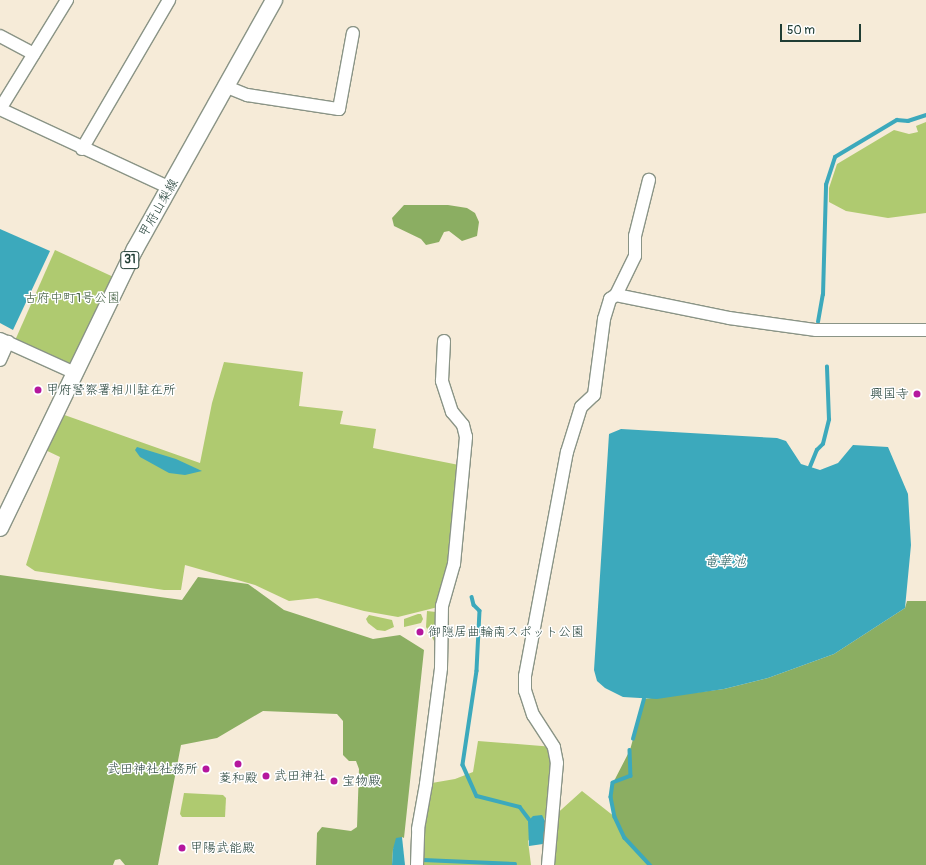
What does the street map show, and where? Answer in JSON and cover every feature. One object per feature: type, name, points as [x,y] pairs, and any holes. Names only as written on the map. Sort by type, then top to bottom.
[{"type":"main road","name":"甲府山梨線","points":[[0,528],[135,249],[227,87],[274,0]]},
{"type":"street","points":[[67,0],[0,109],[82,149],[170,188]]},
{"type":"street","points":[[82,149],[169,0]]},
{"type":"street","points":[[227,87],[247,95],[339,109],[354,33]]},
{"type":"street","points":[[0,36],[34,54]]},
{"type":"street","points":[[548,865],[557,764],[554,747],[533,715],[525,691],[524,676],[567,452],[581,407],[594,396],[604,319],[610,300],[616,295],[635,256],[635,236],[650,180]]},
{"type":"street","points":[[616,295],[729,318],[816,330],[926,330]]},
{"type":"street","points":[[0,360],[4,341],[74,373]]},
{"type":"street","points":[[417,865],[418,829],[426,784],[441,668],[442,606],[454,564],[466,437],[462,425],[452,412],[442,381],[444,341]]},
{"type":"green space","points":[[926,122],[926,213],[888,218],[846,211],[829,202],[829,188],[837,164],[894,130],[909,134],[918,132],[916,126]]},
{"type":"green space","points":[[404,205],[448,205],[467,208],[475,213],[479,222],[477,236],[462,241],[449,231],[444,232],[439,242],[426,245],[421,239],[394,226],[392,218]]},
{"type":"green space","name":"古府中町1号公園","points":[[55,250],[120,280],[75,373],[13,345]]},
{"type":"green space","points":[[224,362],[303,372],[299,406],[343,411],[340,424],[376,429],[373,448],[464,466],[442,606],[398,617],[364,611],[317,598],[289,601],[255,585],[185,565],[181,590],[164,590],[35,571],[26,565],[60,457],[39,447],[56,412],[200,463],[212,403]]},
{"type":"green space","points":[[0,575],[182,600],[198,577],[248,584],[284,610],[373,639],[400,635],[424,650],[404,838],[402,837],[393,849],[392,865],[316,865],[317,833],[322,827],[351,831],[357,827],[359,769],[356,761],[349,761],[343,755],[343,721],[337,714],[263,711],[217,738],[181,745],[158,865],[125,865],[120,859],[115,860],[113,865],[0,865]]},
{"type":"green space","points":[[907,601],[926,601],[926,865],[650,865],[625,838],[615,817],[611,797],[613,783],[630,750],[644,699],[724,689],[768,678],[834,654],[905,608]]},
{"type":"green space","points":[[427,611],[436,612],[437,646],[426,627]]},
{"type":"green space","points":[[421,614],[423,619],[421,623],[404,627],[404,619]]},
{"type":"green space","points":[[369,615],[392,620],[394,627],[385,631],[377,630],[368,623],[366,619]]},
{"type":"green space","points":[[478,741],[554,747],[552,818],[582,791],[615,817],[625,838],[650,865],[548,865],[551,819],[545,821],[544,818],[528,841],[531,865],[417,865],[426,784],[455,779],[473,772]]},
{"type":"green space","points":[[184,793],[223,795],[226,798],[225,817],[182,817],[180,814]]},
{"type":"water","points":[[0,229],[50,251],[13,330],[0,323]]},
{"type":"water","name":"竜華池","points":[[621,429],[777,438],[786,441],[801,464],[820,470],[838,463],[853,445],[888,447],[908,494],[911,545],[905,608],[834,654],[768,678],[724,689],[657,699],[623,697],[605,688],[597,681],[594,670],[609,434]]},
{"type":"water","points":[[137,447],[176,459],[202,471],[185,475],[169,473],[140,457],[135,450]]},
{"type":"water","points":[[542,815],[545,821],[543,844],[529,846],[528,821],[533,816]]},
{"type":"water","points":[[402,837],[405,865],[392,865],[393,849],[396,838]]},
{"type":"waterway","points":[[818,322],[823,295],[826,185],[835,157],[897,120],[908,121],[926,115]]},
{"type":"waterway","points":[[810,467],[817,450],[823,444],[829,420],[827,367]]},
{"type":"waterway","points":[[472,597],[474,605],[480,611],[477,671],[463,765],[477,796],[520,807],[529,819]]},
{"type":"waterway","points":[[633,739],[644,699]]},
{"type":"waterway","points":[[630,750],[631,776],[613,783],[611,797],[615,817],[625,838],[650,865]]},
{"type":"waterway","points":[[423,860],[515,864]]},
{"type":"place","name":"甲府警察署相川駐在所","points":[[38,390]]},
{"type":"place","name":"興国寺","points":[[917,394]]},
{"type":"place","name":"御隠居曲輪南スポット公園","points":[[420,632]]},
{"type":"place","name":"菱和殿","points":[[238,764]]},
{"type":"place","name":"武田神社社務所","points":[[206,769]]},
{"type":"place","name":"武田神社","points":[[266,776]]},
{"type":"place","name":"宝物殿","points":[[334,781]]},
{"type":"place","name":"甲陽武能殿","points":[[182,848]]}]
